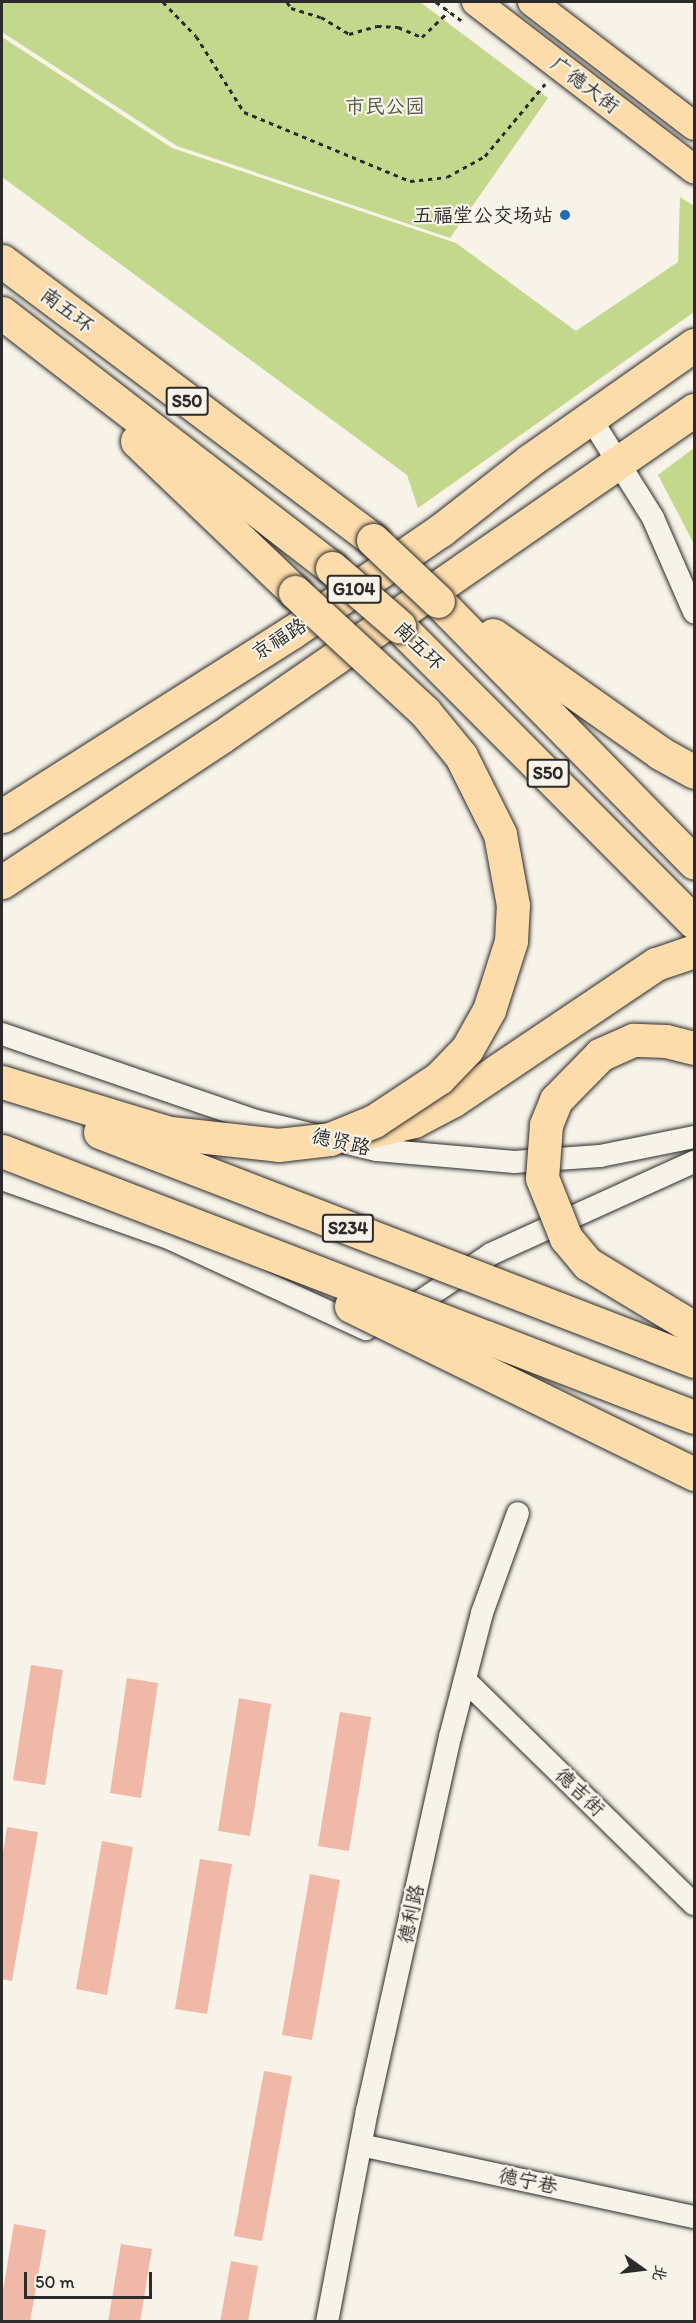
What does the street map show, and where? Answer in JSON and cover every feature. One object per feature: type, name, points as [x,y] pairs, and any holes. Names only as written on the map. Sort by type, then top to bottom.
[{"type":"highway","name":"南五环","points":[[2,261],[373,540],[438,601],[694,862]]},
{"type":"highway","name":"南五环","points":[[2,314],[332,568],[399,626],[694,922]]},
{"type":"highway","points":[[2,314],[424,712],[460,756],[500,834],[513,905],[503,973],[489,1010],[467,1049],[408,1102],[374,1121],[330,1139]]},
{"type":"highway","name":"京福路","points":[[2,816],[292,632],[441,530],[529,461],[694,345]]},
{"type":"highway","name":"G104","points":[[2,882],[621,463],[694,411]]},
{"type":"highway","points":[[438,601],[660,753],[694,772]]},
{"type":"highway","points":[[2,1082],[170,1133],[278,1145],[377,1132],[414,1121],[442,1106],[656,964],[694,951]]},
{"type":"highway","points":[[694,1048],[666,1041],[633,1040],[600,1055],[556,1100],[546,1125],[542,1178],[566,1238],[588,1264],[694,1328]]},
{"type":"highway","name":"S234","points":[[2,1094],[694,1361]]},
{"type":"highway","points":[[2,1151],[199,1229],[694,1417]]},
{"type":"highway","points":[[199,1229],[454,1359],[694,1474]]},
{"type":"main road","name":"广德大街","points":[[476,2],[694,169]]},
{"type":"main road","name":"广德大街","points":[[532,2],[694,126]]},
{"type":"street","points":[[591,419],[621,463],[653,518],[694,612]]},
{"type":"street","name":"德贤路","points":[[2,1034],[256,1121],[376,1150],[514,1162],[600,1156],[694,1137]]},
{"type":"street","points":[[374,1332],[491,1254],[694,1162]]},
{"type":"street","points":[[2,1179],[171,1239],[694,1483]]},
{"type":"street","name":"德利路","points":[[327,2322],[361,2145],[465,1680],[482,1613],[518,1513]]},
{"type":"street","name":"德吉街","points":[[465,1680],[694,1904]]},
{"type":"street","name":"德宁巷","points":[[361,2145],[694,2217]]},
{"type":"path","points":[[163,2],[196,36],[244,112],[410,181],[447,177],[485,156],[545,84]]},
{"type":"path","points":[[287,2],[291,8],[321,17],[349,34],[377,26],[398,27],[422,37],[449,11]]},
{"type":"green space","name":"市民公园","points":[[2,2],[420,2],[548,98],[450,238],[177,146],[2,32]]},
{"type":"green space","points":[[2,37],[172,148],[456,243],[576,331],[678,262],[680,197],[694,206],[694,312],[418,508],[407,475],[2,177]]},
{"type":"green space","points":[[694,448],[694,544],[658,475]]},
{"type":"building","points":[[31,1665],[63,1670],[45,1785],[13,1780]]},
{"type":"building","points":[[127,1678],[158,1683],[141,1798],[110,1793]]},
{"type":"building","points":[[239,1698],[271,1704],[250,1836],[218,1831]]},
{"type":"building","points":[[340,1712],[371,1717],[349,1851],[318,1846]]},
{"type":"building","points":[[7,1827],[38,1832],[12,1981],[2,1979],[2,1860]]},
{"type":"building","points":[[102,1841],[133,1847],[107,1995],[76,1989]]},
{"type":"building","points":[[200,1859],[232,1864],[207,2014],[175,2009]]},
{"type":"building","points":[[310,1874],[340,1880],[312,2040],[282,2035]]},
{"type":"building","points":[[264,2071],[292,2076],[262,2241],[234,2236]]},
{"type":"building","points":[[14,2224],[46,2230],[30,2322],[2,2322],[2,2297]]},
{"type":"building","points":[[121,2244],[152,2249],[140,2322],[108,2322]]},
{"type":"building","points":[[231,2261],[258,2266],[248,2322],[220,2322]]},
{"type":"place","name":"五福堂公交场站","points":[[565,215]]}]
